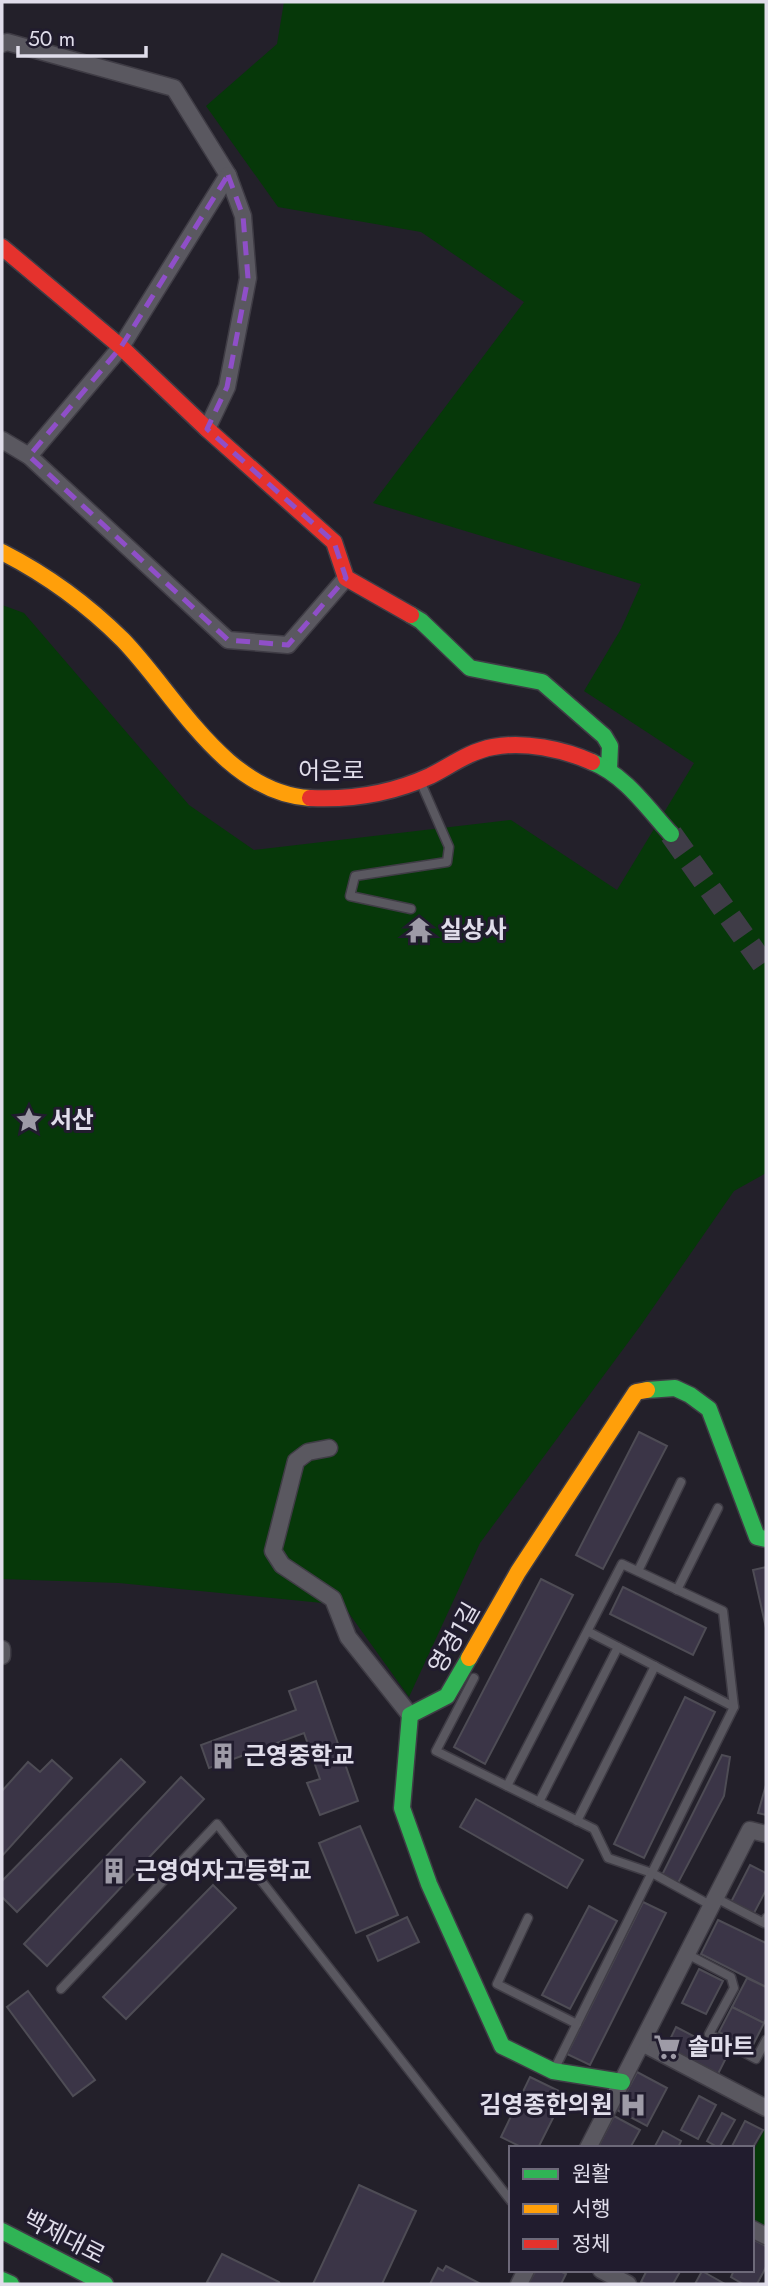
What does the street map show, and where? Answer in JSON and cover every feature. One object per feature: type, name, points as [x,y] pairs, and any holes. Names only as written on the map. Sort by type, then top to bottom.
[{"type":"street","points":[[2,44],[7,42],[174,88],[228,176],[243,216],[248,278],[228,387],[207,429]]},
{"type":"street","points":[[29,456],[121,347],[228,176]]},
{"type":"street","points":[[2,247],[121,347],[207,429],[334,542],[346,578],[421,621],[470,668],[542,682],[604,736],[610,746],[609,770]]},
{"type":"street","points":[[2,440],[29,456],[228,640],[288,645],[346,578]]},
{"type":"street","name":"어은로","points":[[2,552],[84,603],[139,658],[190,722],[236,766],[263,785],[290,795],[334,799],[375,794],[420,780],[495,746],[551,749],[590,759],[609,770],[671,834]]},
{"type":"street","name":"영경1길","points":[[410,1715],[447,1696],[518,1572],[636,1392],[668,1385],[693,1395],[709,1409],[757,1537],[766,1539]]},
{"type":"street","points":[[329,1448],[308,1452],[296,1461],[273,1551],[282,1565],[333,1599],[348,1637],[410,1715],[402,1808],[429,1884],[502,2046],[554,2071],[622,2082]]},
{"type":"street","points":[[2,1649],[2,1656]]},
{"type":"street","points":[[590,2146],[750,1830],[766,1834]]},
{"type":"street","points":[[642,2043],[766,2108]]},
{"type":"street","name":"백제대로","points":[[2,2231],[105,2284]]},
{"type":"street","points":[[605,2272],[628,2284]]},
{"type":"street","points":[[2,2280],[11,2284]]},
{"type":"lane","points":[[411,909],[350,896],[355,876],[447,862],[449,847],[420,780]]},
{"type":"lane","points":[[638,1571],[681,1482]]},
{"type":"lane","points":[[677,1590],[718,1508]]},
{"type":"lane","points":[[507,1786],[622,1564],[723,1611],[734,1707],[554,2071]]},
{"type":"lane","points":[[589,1632],[734,1707]]},
{"type":"lane","points":[[539,1802],[618,1647]]},
{"type":"lane","points":[[577,1821],[655,1666]]},
{"type":"lane","points":[[474,1678],[436,1751],[594,1829],[608,1858],[652,1873],[764,1923],[766,1918]]},
{"type":"lane","points":[[61,1989],[217,1824],[509,2198]]},
{"type":"lane","points":[[528,1917],[498,1984],[577,2024]]},
{"type":"lane","points":[[687,1954],[731,1977],[734,1988],[709,2034],[756,2059],[766,2040]]},
{"type":"highlighted area","points":[[228,175],[243,216],[248,278],[227,387],[207,429],[334,542],[346,578],[288,645],[228,640],[29,456],[121,347]]},
{"type":"green space","points":[[284,2],[766,2],[766,1173],[734,1191],[641,1325],[480,1543],[409,1697],[343,1605],[119,1583],[2,1579],[2,605],[24,613],[189,805],[254,850],[511,820],[617,890],[694,763],[584,691],[621,629],[641,584],[373,503],[524,302],[421,232],[278,207],[206,106],[277,44]]},
{"type":"green space","points":[[766,2127],[766,2229],[754,2223],[754,2150]]},
{"type":"building","points":[[639,1432],[667,1446],[603,1569],[576,1555]]},
{"type":"building","points":[[766,1567],[766,1628],[753,1570]]},
{"type":"building","points":[[541,1579],[573,1595],[485,1764],[454,1747]]},
{"type":"building","points":[[623,1587],[706,1628],[693,1655],[610,1614]]},
{"type":"building","name":"근영중학교","points":[[316,1681],[358,1801],[320,1815],[307,1783],[320,1779],[304,1733],[209,1768],[201,1745],[296,1710],[289,1691]]},
{"type":"building","points":[[685,1697],[715,1712],[644,1858],[614,1844]]},
{"type":"building","points":[[722,1755],[730,1757],[724,1796],[678,1883],[662,1875]]},
{"type":"building","points":[[121,1759],[145,1782],[17,1912],[2,1897],[2,1881]]},
{"type":"building","points":[[52,1760],[72,1778],[2,1856],[2,1791],[28,1762],[40,1772]]},
{"type":"building","name":"근영여자고등학교","points":[[181,1777],[204,1799],[47,1966],[24,1944]]},
{"type":"building","points":[[766,1785],[766,1815],[758,1813]]},
{"type":"building","points":[[476,1799],[583,1860],[567,1888],[460,1827]]},
{"type":"building","points":[[360,1826],[398,1915],[356,1933],[319,1843]]},
{"type":"building","points":[[750,1865],[766,1873],[766,1890],[753,1915],[730,1904]]},
{"type":"building","points":[[213,1885],[236,1908],[126,2019],[103,1997]]},
{"type":"building","points":[[643,1902],[666,1913],[590,2065],[567,2054]]},
{"type":"building","points":[[589,1906],[617,1921],[570,2009],[542,1995]]},
{"type":"building","points":[[407,1917],[419,1942],[378,1961],[367,1936]]},
{"type":"building","points":[[718,1920],[766,1943],[766,1987],[701,1954]]},
{"type":"building","points":[[699,1969],[723,1981],[706,2014],[682,2003]]},
{"type":"building","points":[[747,1978],[766,1987],[764,2023],[732,2007]]},
{"type":"building","points":[[28,1991],[95,2080],[73,2096],[7,2007]]},
{"type":"building","points":[[732,2007],[764,2023],[751,2049],[719,2032]]},
{"type":"building","points":[[676,2027],[728,2054],[716,2078],[664,2052]]},
{"type":"building","points":[[637,2072],[667,2088],[647,2126],[617,2110]]},
{"type":"building","points":[[530,2077],[565,2094],[539,2146],[519,2146],[501,2137]]},
{"type":"building","points":[[699,2096],[716,2105],[698,2139],[681,2130]]},
{"type":"building","points":[[722,2113],[735,2120],[720,2146],[707,2141]]},
{"type":"building","points":[[614,2116],[640,2130],[631,2146],[599,2145]]},
{"type":"building","points":[[745,2121],[763,2130],[754,2146],[732,2146]]},
{"type":"building","points":[[663,2131],[681,2141],[679,2146],[655,2146]]},
{"type":"building","points":[[359,2185],[416,2211],[382,2284],[313,2284]]},
{"type":"building","points":[[754,2240],[766,2246],[766,2267],[757,2284],[743,2284],[731,2277],[733,2272],[754,2272]]},
{"type":"building","points":[[222,2254],[279,2282],[280,2284],[207,2282]]},
{"type":"building","points":[[446,2266],[479,2283],[430,2284],[438,2268],[443,2271]]},
{"type":"building","points":[[535,2272],[566,2274],[561,2284],[528,2284]]},
{"type":"building","points":[[646,2272],[680,2272],[673,2284],[641,2282]]},
{"type":"building","points":[[704,2272],[725,2284],[695,2284]]},
{"type":"tunnel","points":[[671,834],[766,968]]},
{"type":"traffic: fast","points":[[411,615],[421,621],[470,668],[542,682],[604,736],[610,746],[609,770]]},
{"type":"traffic: fast","points":[[592,762],[625,784],[671,834]]},
{"type":"traffic: fast","points":[[647,1390],[675,1388],[709,1409],[757,1537],[766,1539]]},
{"type":"traffic: fast","points":[[469,1658],[447,1696],[410,1715],[402,1808],[429,1884],[502,2046],[553,2071],[622,2082]]},
{"type":"traffic: fast","points":[[2,2231],[105,2284]]},
{"type":"traffic: fast","points":[[2,2280],[11,2284]]},
{"type":"traffic: slow","points":[[2,552],[35,570],[95,614],[143,662],[204,738],[227,760],[252,779],[280,792],[310,798]]},
{"type":"traffic: slow","points":[[469,1658],[518,1572],[636,1392],[647,1390]]},
{"type":"traffic: jam","points":[[2,247],[121,347],[207,429],[334,542],[346,578],[411,615]]},
{"type":"traffic: jam","points":[[310,798],[341,798],[387,791],[430,776],[476,752],[505,745],[543,747],[592,762]]},
{"type":"place","name":"실상사","points":[[419,930]]},
{"type":"place","name":"서산","points":[[29,1120]]},
{"type":"place","name":"근영중학교","points":[[223,1756]]},
{"type":"place","name":"근영여자고등학교","points":[[114,1871]]},
{"type":"place","name":"솔마트","points":[[667,2047]]},
{"type":"place","name":"김영종한의원","points":[[633,2105]]}]
